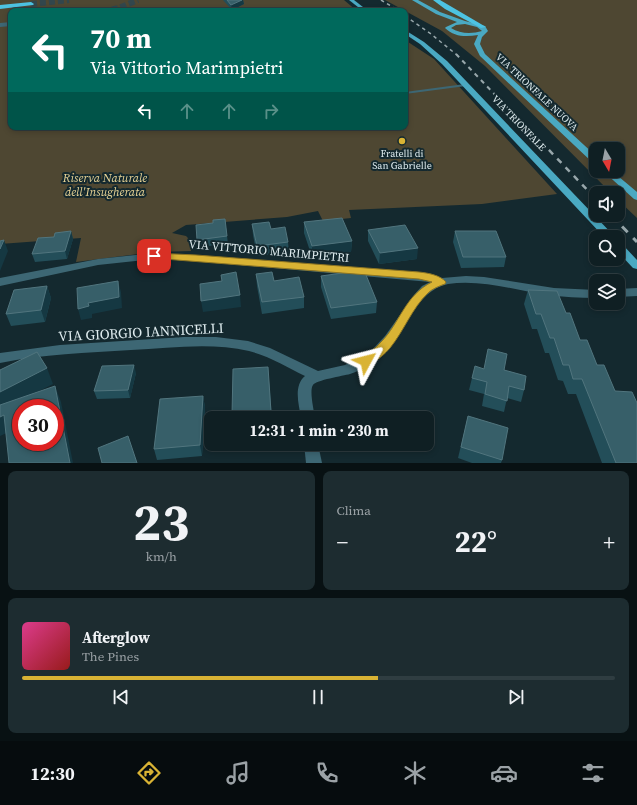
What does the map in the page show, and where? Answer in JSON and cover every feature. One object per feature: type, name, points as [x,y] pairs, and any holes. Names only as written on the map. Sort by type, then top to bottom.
[{"type":"highway","points":[[436,0],[483,30]]},
{"type":"highway","points":[[0,7],[31,4]]},
{"type":"main road","points":[[351,0],[361,8]]},
{"type":"main road","points":[[414,0],[438,13],[483,30]]},
{"type":"main road","points":[[438,13],[446,19],[450,30],[460,34],[470,34],[483,30]]},
{"type":"main road","points":[[449,26],[464,23]]},
{"type":"main road","name":"VIA TRIONFALE NUOVA","points":[[483,30],[477,44],[482,55],[589,154]]},
{"type":"main road","name":"VIA TRIONFALE","points":[[408,34],[438,56],[603,230]]},
{"type":"main road","points":[[615,178],[637,197]]},
{"type":"main road","points":[[625,253],[637,266]]},
{"type":"street","name":"VIA VITTORIO MARIMPIETRI","points":[[0,282],[98,262],[154,256],[419,276],[429,277],[441,282]]},
{"type":"street","points":[[307,411],[305,388],[309,380],[356,366],[377,354],[386,345],[407,311],[425,289],[441,282],[467,280],[559,292],[589,294]]},
{"type":"street","points":[[625,292],[637,292]]},
{"type":"street","name":"VIA GIORGIO IANNICELLI","points":[[0,358],[53,351],[194,342],[222,342],[242,344],[262,350],[317,377]]},
{"type":"street","points":[[312,451],[314,463]]},
{"type":"lane","points":[[408,93],[465,85]]},
{"type":"green space","name":"Riserva Naturale dell'Insugherata","points":[[0,0],[344,0],[353,8],[8,8],[8,130],[408,130],[408,42],[434,59],[557,194],[482,204],[349,210],[351,218],[323,221],[318,211],[287,217],[186,225],[172,233],[186,236],[191,241],[191,251],[154,252],[76,262],[81,238],[0,244]]},
{"type":"green space","points":[[385,0],[637,0],[637,218],[625,207],[625,186],[604,186],[596,178],[625,178],[625,142],[589,142],[589,171],[485,66],[442,31],[408,13],[408,8],[400,8]]},
{"type":"building","points":[[227,0],[242,0],[231,5]]},
{"type":"building","points":[[342,218],[352,241],[312,246],[304,222]]},
{"type":"building","points":[[225,219],[227,236],[197,240],[196,225],[213,223],[213,220]]},
{"type":"building","points":[[269,222],[271,229],[285,227],[288,242],[257,246],[252,224]]},
{"type":"building","points":[[405,225],[418,248],[380,253],[368,230]]},
{"type":"building","points":[[71,231],[65,251],[32,254],[38,238],[54,237],[55,233]]},
{"type":"building","points":[[455,231],[496,231],[506,257],[463,257]]},
{"type":"building","points":[[4,240],[0,249],[0,241]]},
{"type":"building","points":[[364,270],[377,302],[331,308],[321,276]]},
{"type":"building","points":[[236,272],[240,295],[201,301],[200,284],[222,281],[221,275]]},
{"type":"building","points":[[272,272],[274,281],[299,277],[304,297],[262,302],[256,274]]},
{"type":"building","points":[[118,281],[119,297],[88,303],[89,306],[78,309],[77,288]]},
{"type":"building","points":[[47,286],[41,310],[6,314],[14,290]]},
{"type":"building","points":[[528,290],[557,291],[566,313],[570,313],[580,340],[587,340],[597,365],[604,365],[615,391],[632,392],[637,403],[637,463],[616,463],[582,379],[573,379],[569,365],[563,365],[554,338],[550,338],[541,314],[536,314]]},
{"type":"building","points":[[488,349],[507,354],[504,370],[526,376],[524,390],[509,386],[507,401],[485,394],[487,382],[472,378],[475,366],[484,369]]},
{"type":"building","points":[[37,352],[47,368],[0,392],[0,370]]},
{"type":"building","points":[[134,365],[128,390],[94,391],[102,366]]},
{"type":"building","points":[[268,367],[271,411],[232,411],[233,369]]},
{"type":"building","points":[[55,386],[58,399],[17,399]]},
{"type":"building","points":[[203,396],[200,445],[154,449],[160,399]]},
{"type":"building","points":[[12,401],[12,451],[64,451],[64,432],[70,463],[9,463],[4,415],[0,417],[0,405]]},
{"type":"building","points":[[468,416],[508,428],[502,460],[461,447]]},
{"type":"building","points":[[128,436],[137,463],[102,463],[98,448]]},
{"type":"tunnel","points":[[31,4],[69,0]]},
{"type":"tunnel","points":[[119,8],[138,0]]},
{"type":"railway","points":[[381,0],[394,8]]},
{"type":"railway","points":[[408,18],[457,55]]},
{"type":"railway","points":[[457,55],[524,125]]},
{"type":"railway","points":[[524,124],[589,192]]},
{"type":"railway","points":[[618,222],[637,242]]},
{"type":"place","name":"Fratelli di San Gabrielle","points":[[402,141]]},
{"type":"route","points":[[154,256],[176,256],[419,276],[434,278],[441,282],[425,289],[407,311],[386,345],[377,354],[366,361]]}]
